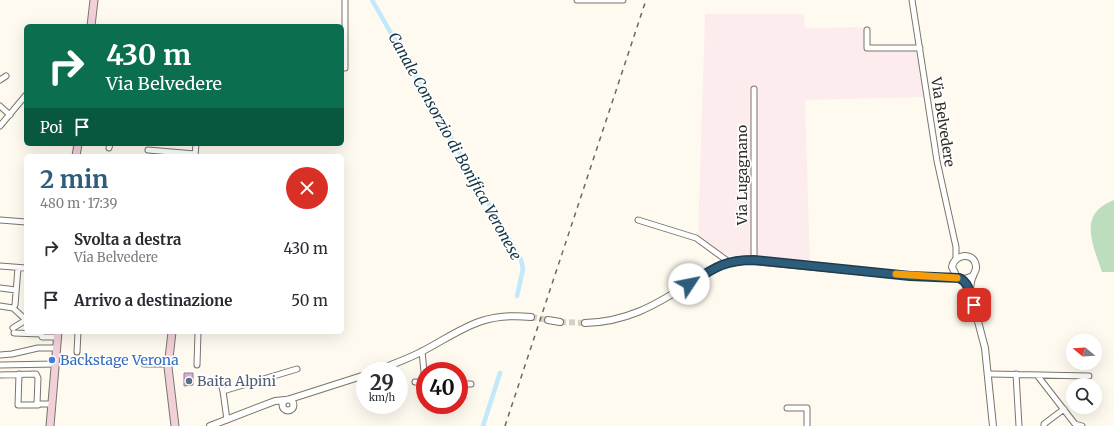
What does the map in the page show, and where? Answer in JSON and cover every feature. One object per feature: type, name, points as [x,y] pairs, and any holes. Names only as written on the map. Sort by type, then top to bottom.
[{"type":"main road","points":[[91,24],[94,0]]},
{"type":"main road","points":[[172,334],[168,364],[175,426]]},
{"type":"main road","points":[[50,426],[58,335]]},
{"type":"street","points":[[345,0],[345,68]]},
{"type":"street","points":[[577,0],[624,0]]},
{"type":"street","name":"Via Belvedere","points":[[912,0],[936,161],[956,246],[956,259],[952,267],[955,274],[970,291],[985,348],[993,426]]},
{"type":"street","points":[[866,30],[867,48],[920,48]]},
{"type":"street","points":[[0,80],[6,76]]},
{"type":"street","name":"Via Lugagnano","points":[[754,90],[754,260]]},
{"type":"street","points":[[0,125],[24,98]]},
{"type":"street","points":[[0,106],[10,115]]},
{"type":"street","points":[[148,150],[186,154]]},
{"type":"street","points":[[0,220],[24,222]]},
{"type":"street","points":[[638,220],[696,238],[729,262]]},
{"type":"street","name":"Via Belvedere","points":[[956,246],[965,256],[971,257],[975,262],[976,268],[970,291]]},
{"type":"street","points":[[956,259],[965,256]]},
{"type":"street","points":[[585,323],[608,322],[634,315],[670,296],[717,266],[729,262],[754,260],[910,276],[961,279],[967,279],[973,276]]},
{"type":"street","points":[[0,266],[24,268]]},
{"type":"street","points":[[942,277],[950,271],[952,267]]},
{"type":"street","points":[[15,305],[18,268]]},
{"type":"street","points":[[0,288],[16,290]]},
{"type":"street","points":[[0,306],[13,308],[24,318]]},
{"type":"street","points":[[396,362],[422,351],[482,320],[509,316],[531,317]]},
{"type":"street","points":[[548,320],[560,322]]},
{"type":"street","points":[[24,322],[14,331],[24,332]]},
{"type":"street","points":[[41,334],[42,337],[58,335]]},
{"type":"street","points":[[77,352],[78,334]]},
{"type":"street","points":[[197,365],[198,334]]},
{"type":"street","points":[[0,355],[38,348],[56,348]]},
{"type":"street","points":[[422,351],[423,362]]},
{"type":"street","points":[[0,365],[56,364]]},
{"type":"street","points":[[144,364],[168,364]]},
{"type":"street","points":[[223,391],[297,369]]},
{"type":"street","points":[[19,374],[18,405],[51,404]]},
{"type":"street","points":[[0,375],[36,374],[38,378],[38,405]]},
{"type":"street","points":[[988,374],[1089,376]]},
{"type":"street","points":[[1016,374],[1019,426]]},
{"type":"street","points":[[1037,375],[1076,424],[1082,426]]},
{"type":"street","points":[[210,426],[275,401],[309,393],[356,378]]},
{"type":"street","points":[[220,380],[227,420]]},
{"type":"street","points":[[265,405],[291,410],[294,405],[309,393]]},
{"type":"street","points":[[287,399],[293,401],[294,405]]},
{"type":"street","points":[[283,408],[283,402],[287,399]]},
{"type":"street","points":[[787,408],[807,408],[807,426]]},
{"type":"street","points":[[1044,426],[1044,424],[1064,409]]},
{"type":"shaded area","points":[[705,14],[804,14],[805,28],[868,27],[868,46],[918,46],[924,97],[805,100],[810,263],[733,257],[721,252],[698,237]]},
{"type":"green space","points":[[1114,200],[1114,272],[1102,272],[1092,241],[1092,222],[1095,213],[1102,206]]},
{"type":"building","name":"Baita Alpini","points":[[184,373],[193,373],[193,385],[184,386]]},
{"type":"waterway","name":"Canale Consorzio di Bonifica Veronese","points":[[372,0],[521,260],[523,269],[517,296]]},
{"type":"waterway","name":"Canale Consorzio di Bonifica Veronese","points":[[483,426],[500,373]]},
{"type":"tunnel","points":[[531,317],[548,320]]},
{"type":"tunnel","points":[[560,322],[585,323]]},
{"type":"railway","points":[[505,426],[646,0]]},
{"type":"slow traffic","points":[[896,274],[934,278],[957,278]]},
{"type":"place","name":"Backstage Verona","points":[[52,360]]},
{"type":"place","name":"Baita Alpini","points":[[189,381]]},
{"type":"route","points":[[689,284],[717,266],[729,262],[754,260],[910,276],[959,278],[962,279],[967,285],[974,305]]}]
